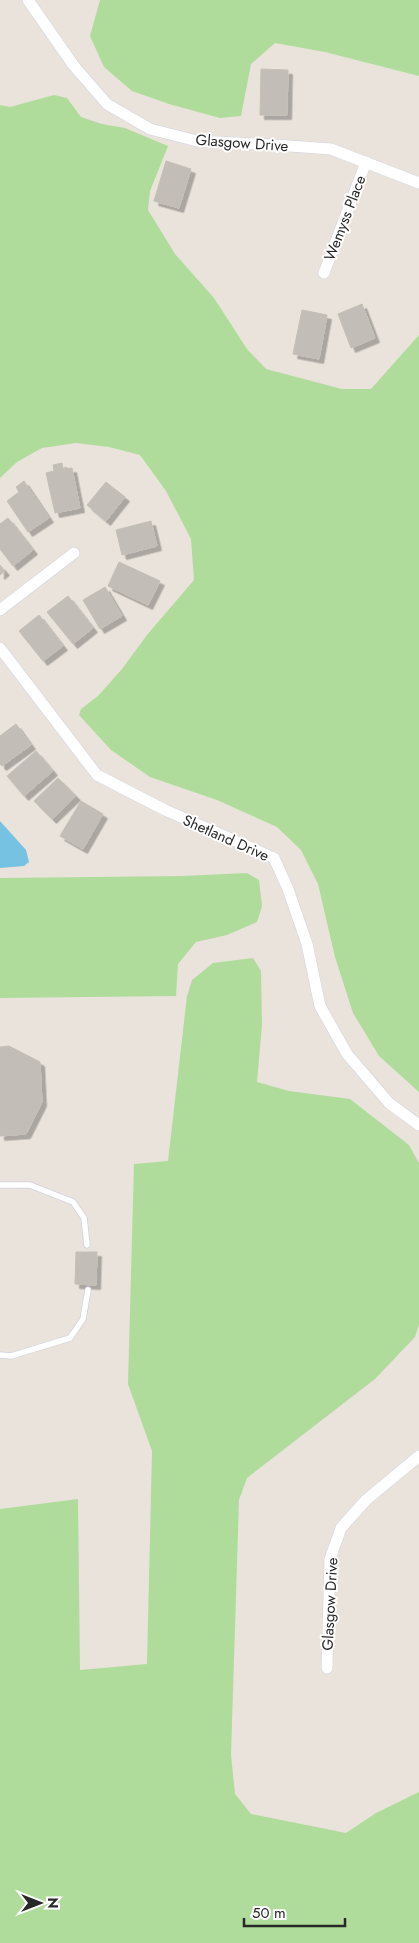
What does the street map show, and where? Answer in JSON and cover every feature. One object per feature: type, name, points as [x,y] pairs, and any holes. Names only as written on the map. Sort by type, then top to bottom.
[{"type":"street","name":"Glasgow Drive","points":[[28,0],[74,66],[107,104],[150,129],[197,141],[276,144],[331,149],[419,182]]},
{"type":"street","name":"Wemyss Place","points":[[324,273],[366,162]]},
{"type":"street","points":[[0,610],[74,553]]},
{"type":"street","name":"Shetland Drive","points":[[0,648],[97,775],[165,810],[274,858],[288,888],[307,944],[320,1006],[347,1054],[389,1103],[419,1125]]},
{"type":"street","name":"Glasgow Drive","points":[[327,1668],[330,1559],[341,1528],[366,1500],[419,1456]]},
{"type":"lane","points":[[0,1185],[30,1185],[73,1202],[84,1218],[87,1245]]},
{"type":"lane","points":[[0,1355],[11,1356],[70,1338],[83,1318],[88,1290]]},
{"type":"green space","points":[[100,0],[419,0],[419,76],[325,52],[275,43],[251,64],[241,116],[220,118],[169,104],[132,91],[104,67],[90,36]]},
{"type":"green space","points":[[54,95],[67,98],[81,117],[102,124],[125,128],[168,146],[150,191],[148,210],[175,254],[214,298],[247,349],[266,369],[342,389],[371,389],[419,335],[419,1092],[379,1056],[353,1013],[335,957],[318,884],[301,850],[277,827],[217,800],[150,777],[111,750],[79,715],[81,709],[98,696],[122,669],[147,635],[194,580],[191,539],[166,491],[140,455],[109,447],[76,443],[42,448],[17,462],[0,478],[0,105],[10,107]]},
{"type":"green space","points":[[247,873],[259,880],[262,906],[257,922],[227,935],[196,942],[178,964],[176,996],[0,998],[0,878],[183,876]]},
{"type":"green space","points":[[253,958],[261,971],[262,1025],[257,1082],[289,1091],[350,1099],[409,1145],[419,1163],[419,1325],[415,1337],[375,1379],[247,1478],[239,1500],[231,1755],[235,1794],[251,1814],[346,1833],[376,1813],[419,1792],[419,1943],[0,1943],[0,1509],[78,1499],[80,1670],[147,1664],[152,1451],[128,1384],[134,1164],[168,1161],[187,996],[192,980],[213,963]]},
{"type":"water","points":[[0,821],[26,850],[29,862],[24,866],[0,868]]},
{"type":"building","points":[[261,69],[288,70],[287,115],[260,115]]},
{"type":"building","points":[[166,161],[191,169],[179,208],[154,201]]},
{"type":"building","points":[[362,304],[375,338],[351,348],[338,314]]},
{"type":"building","points":[[302,310],[327,315],[319,359],[293,354]]},
{"type":"building","points":[[62,463],[63,469],[72,468],[80,508],[55,513],[46,473],[54,471],[53,465]]},
{"type":"building","points":[[24,481],[49,518],[28,532],[7,501],[19,492],[16,487]]},
{"type":"building","points":[[106,482],[125,497],[106,521],[87,505]]},
{"type":"building","points":[[8,518],[33,550],[13,566],[0,549],[0,524]]},
{"type":"building","points":[[151,521],[157,546],[122,555],[116,530]]},
{"type":"building","points":[[119,562],[160,581],[148,605],[108,586]]},
{"type":"building","points":[[0,565],[5,571],[0,575]]},
{"type":"building","points":[[105,587],[122,616],[100,629],[83,600]]},
{"type":"building","points":[[68,596],[93,628],[73,644],[47,612]]},
{"type":"building","points":[[39,615],[63,646],[43,661],[19,631]]},
{"type":"building","points":[[16,724],[31,745],[2,766],[0,764],[0,736]]},
{"type":"building","points":[[36,751],[53,771],[24,796],[7,776]]},
{"type":"building","points":[[58,778],[76,796],[52,819],[34,801]]},
{"type":"building","points":[[81,801],[103,814],[83,849],[60,836]]},
{"type":"building","points":[[9,1046],[40,1062],[42,1102],[26,1134],[0,1136],[0,1047]]},
{"type":"building","points":[[76,1252],[97,1252],[96,1285],[75,1284]]}]
